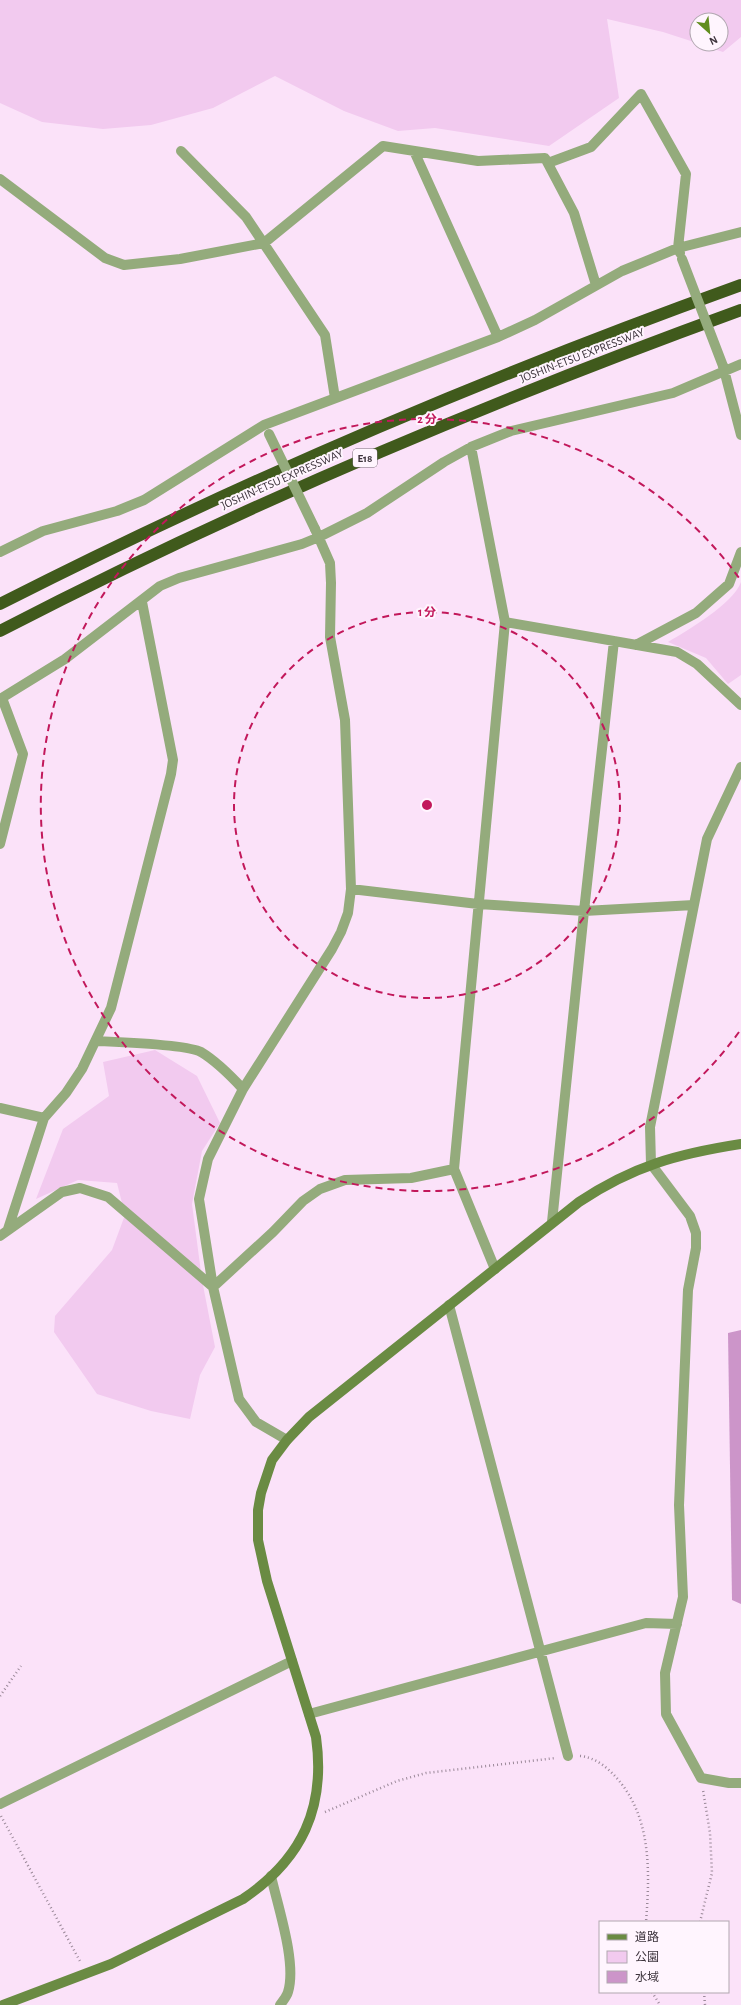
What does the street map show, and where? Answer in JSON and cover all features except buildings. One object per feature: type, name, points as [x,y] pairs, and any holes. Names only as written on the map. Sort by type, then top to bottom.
[{"type":"highway","name":"JOSHIN-ETSU EXPRESSWAY","points":[[0,604],[134,538],[333,447],[481,384],[741,285]]},
{"type":"highway","name":"JOSHIN-ETSU EXPRESSWAY","points":[[0,631],[146,558],[324,476],[582,370],[741,310]]},
{"type":"street","points":[[548,163],[591,147],[641,94],[686,174],[678,248],[724,369],[741,435]]},
{"type":"street","points":[[0,179],[105,258],[124,265],[180,259],[264,243],[382,146],[478,161],[545,158],[574,214],[596,285]]},
{"type":"street","points":[[181,151],[246,217],[325,335],[335,398]]},
{"type":"street","points":[[414,152],[498,337]]},
{"type":"street","points":[[0,552],[43,531],[117,511],[144,500],[267,429],[335,398],[498,337],[535,320],[622,271],[678,248],[741,232]]},
{"type":"street","points":[[0,841],[23,754],[1,698],[65,658],[142,602],[160,586],[179,578],[302,544],[317,533],[367,513],[444,462],[471,447],[512,431],[673,393],[724,369],[741,364]]},
{"type":"street","points":[[267,429],[330,563],[330,637],[345,720],[350,889],[348,913],[332,949],[243,1089],[208,1159],[199,1199],[212,1287],[239,1399],[256,1422],[286,1440]]},
{"type":"street","points":[[471,447],[505,622],[454,1169],[495,1269]]},
{"type":"street","points":[[636,645],[696,613],[724,589],[729,584],[741,552]]},
{"type":"street","points":[[4,1233],[44,1118],[66,1094],[82,1069],[111,1008],[170,781],[173,760],[142,602]]},
{"type":"street","points":[[505,622],[676,652],[697,664],[741,705]]},
{"type":"street","points":[[552,1222],[614,641]]},
{"type":"street","points":[[741,767],[707,839],[650,1127],[651,1164],[690,1216],[696,1233],[696,1248],[688,1290],[679,1505],[682,1598],[665,1673],[666,1714],[701,1778],[741,1784]]},
{"type":"street","points":[[350,889],[478,904],[584,911],[694,905]]},
{"type":"street","points":[[96,1041],[181,1048],[200,1052],[233,1078],[243,1089]]},
{"type":"street","points":[[0,1108],[44,1118]]},
{"type":"street","points":[[3,2005],[87,1974],[133,1955],[218,1913],[258,1889],[290,1856],[300,1842],[310,1818],[319,1783],[319,1759],[316,1737],[267,1581],[258,1540],[258,1510],[261,1493],[272,1460],[286,1440],[309,1417],[564,1212],[602,1186],[651,1164],[698,1151],[741,1144]]},
{"type":"street","points":[[212,1287],[274,1232],[303,1200],[320,1189],[345,1180],[411,1178],[454,1169]]},
{"type":"street","points":[[4,1233],[62,1192],[80,1188],[92,1191],[108,1197],[212,1287]]},
{"type":"street","points":[[449,1305],[568,1756]]},
{"type":"street","points":[[309,1714],[646,1623],[676,1624]]},
{"type":"street","points":[[0,1804],[292,1661]]},
{"type":"street","points":[[271,1876],[289,1955],[291,1975],[288,1993],[280,2005]]},
{"type":"path","points":[[0,1696],[21,1666]]},
{"type":"path","points":[[310,1818],[397,1781],[426,1773],[568,1756],[583,1756],[603,1764],[622,1783],[638,1808],[648,1858],[649,1879],[646,1921]]},
{"type":"path","points":[[700,1921],[712,1873],[710,1833],[701,1778]]},
{"type":"path","points":[[0,1815],[87,1974]]},
{"type":"path","points":[[653,1993],[660,2005]]},
{"type":"path","points":[[704,1993],[706,2005]]},
{"type":"green space","points":[[0,0],[741,0],[741,37],[729,47],[729,12],[689,12],[689,40],[663,32],[607,19],[619,98],[549,146],[435,128],[398,131],[344,111],[275,76],[213,108],[151,125],[103,129],[42,122],[0,103]]},
{"type":"green space","points":[[741,582],[741,675],[728,684],[706,658],[668,642],[698,624],[720,607],[729,599]]},
{"type":"green space","points":[[155,1050],[197,1076],[220,1123],[202,1151],[192,1204],[202,1280],[215,1347],[200,1375],[190,1419],[151,1411],[97,1394],[54,1332],[55,1316],[112,1250],[125,1215],[117,1183],[78,1180],[36,1199],[63,1129],[109,1096],[103,1062]]},
{"type":"water","points":[[741,1330],[741,1604],[732,1600],[728,1333]]}]
